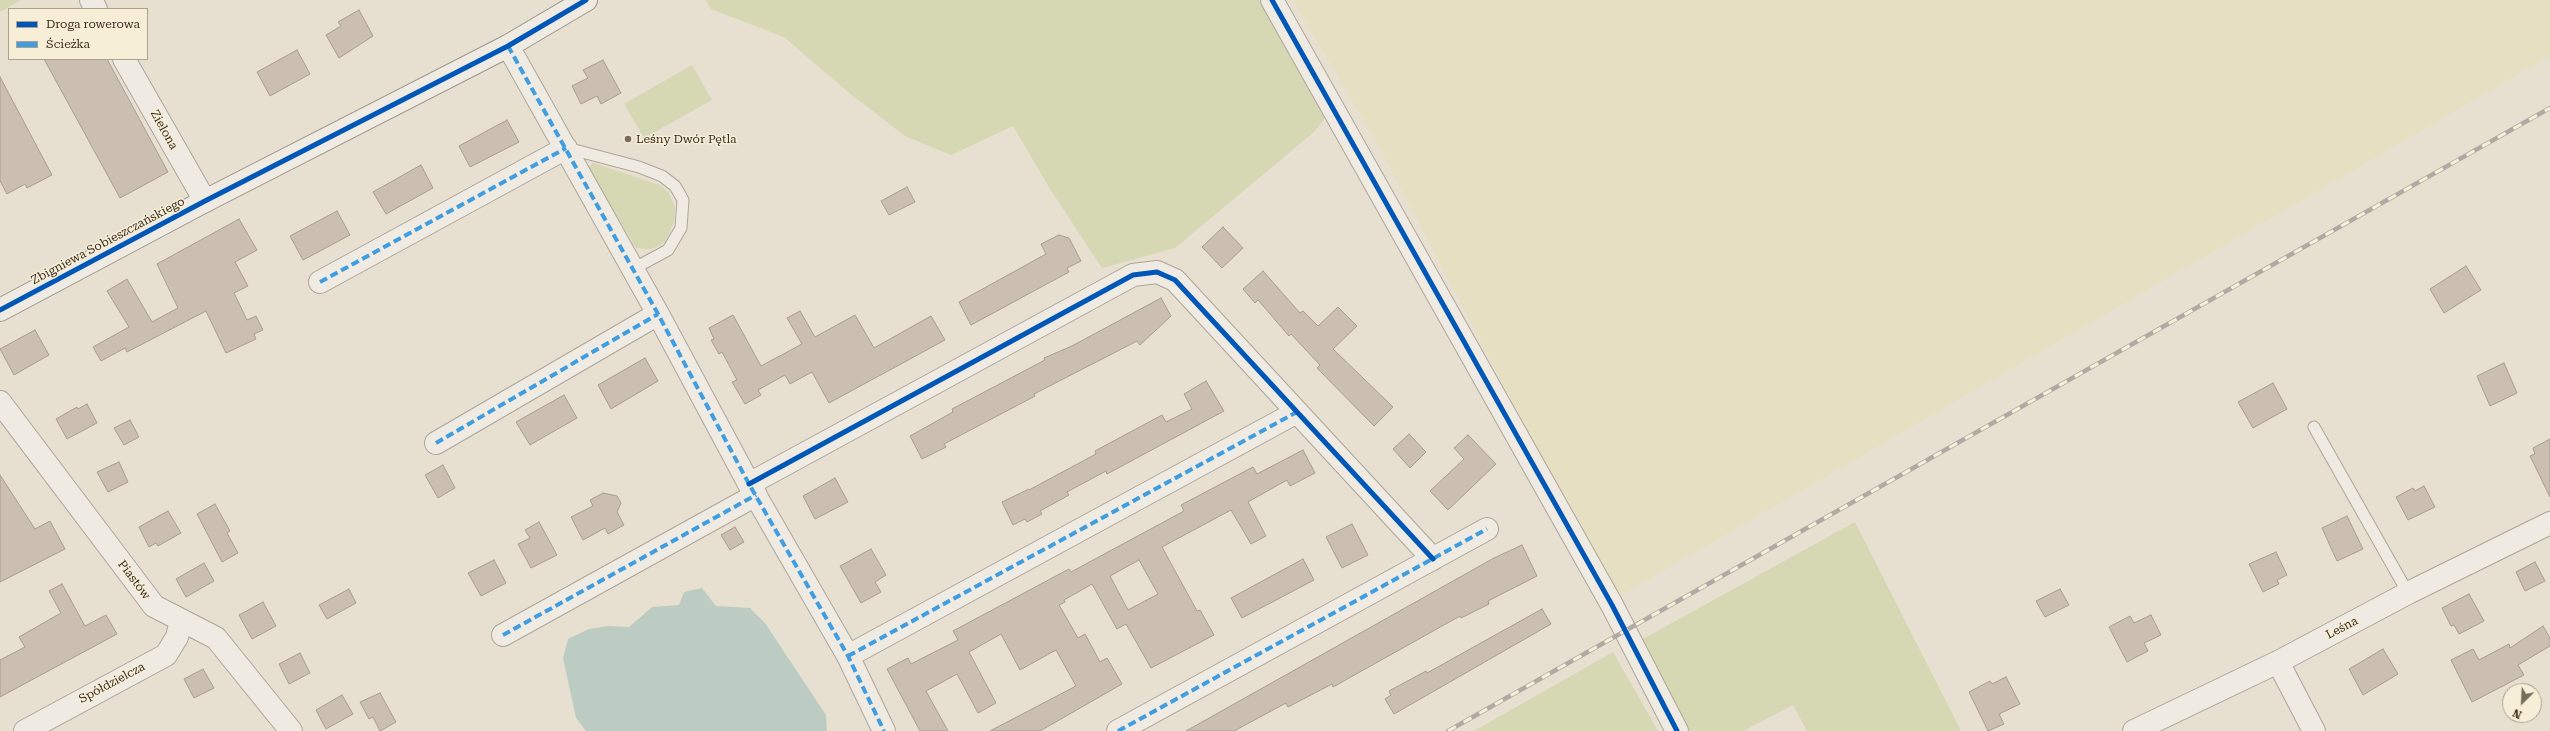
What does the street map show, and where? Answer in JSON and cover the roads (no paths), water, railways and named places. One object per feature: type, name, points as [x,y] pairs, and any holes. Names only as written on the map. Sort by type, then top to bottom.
[{"type":"street","name":"Zbigniewa Sobieszczańskiego","points":[[1,307],[508,46],[586,0]]},
{"type":"street","points":[[1272,0],[1612,605],[1678,731]]},
{"type":"street","points":[[508,46],[566,148],[631,270],[658,314],[752,490],[848,656],[884,731]]},
{"type":"street","name":"Zielona","points":[[125,60],[206,201]]},
{"type":"street","points":[[320,282],[566,148]]},
{"type":"street","points":[[503,634],[752,490],[1133,275],[1157,272],[1175,280],[1433,559]]},
{"type":"street","points":[[436,443],[658,314]]},
{"type":"street","name":"Piastów","points":[[0,402],[147,599],[158,609],[216,638],[292,731]]},
{"type":"street","points":[[848,656],[1297,412]]},
{"type":"street","name":"Leśna","points":[[2134,731],[2278,662],[2408,593],[2550,523]]},
{"type":"street","points":[[1118,731],[1487,529]]},
{"type":"street","name":"Spółdzielcza","points":[[25,731],[166,655],[177,637],[181,620]]},
{"type":"street","points":[[2278,662],[2314,731]]},
{"type":"lane","points":[[566,148],[639,168],[662,176],[675,186],[683,200],[681,228],[668,250],[631,270]]},
{"type":"lane","points":[[2314,427],[2408,593]]},
{"type":"railway","points":[[1448,731],[2550,108]]},
{"type":"place","name":"Leśny Dwór Pętla","points":[[628,139]]}]
